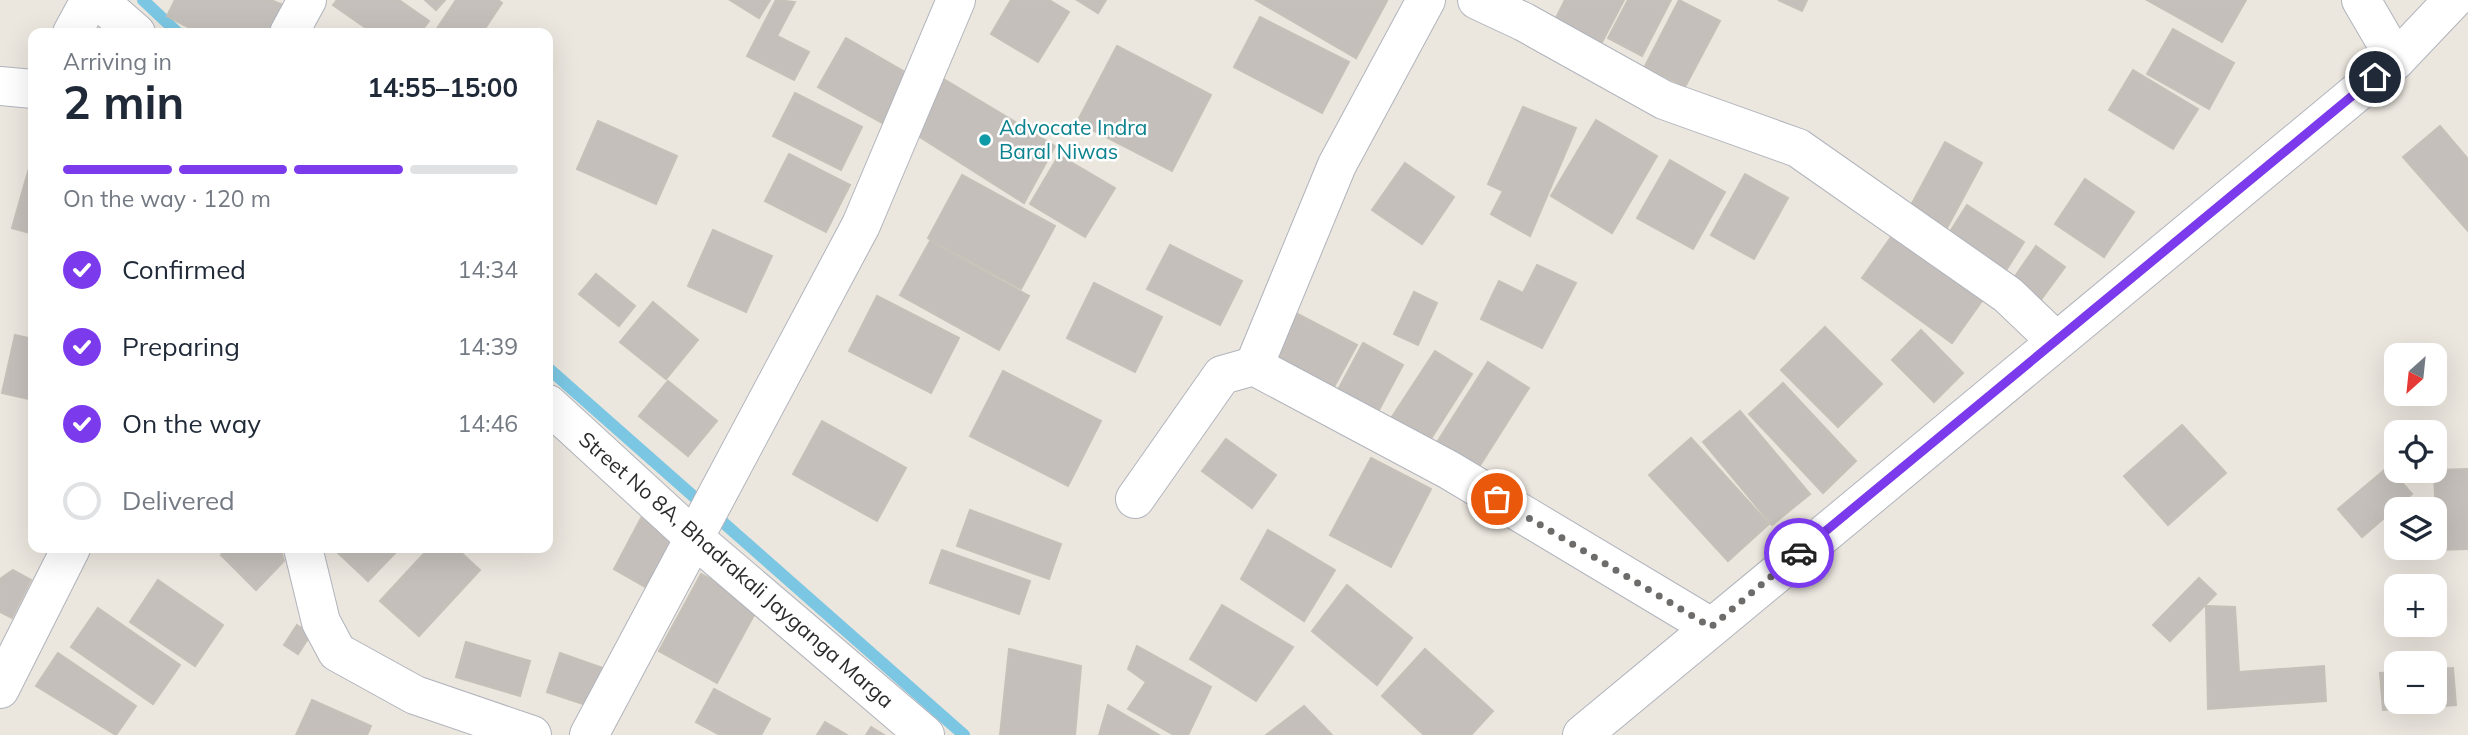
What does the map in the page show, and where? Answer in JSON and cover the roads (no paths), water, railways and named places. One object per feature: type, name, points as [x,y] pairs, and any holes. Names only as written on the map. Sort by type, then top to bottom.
[{"type":"street","points":[[75,28],[90,0]]},
{"type":"street","points":[[98,0],[130,28]]},
{"type":"street","points":[[292,28],[307,0]]},
{"type":"street","points":[[1254,366],[1337,165],[1426,0]]},
{"type":"street","points":[[1477,0],[1528,11],[1664,100],[1798,148],[2008,295],[2056,341]]},
{"type":"street","points":[[2361,0],[2396,60]]},
{"type":"street","points":[[1582,735],[2396,60],[2453,0]]},
{"type":"street","points":[[589,735],[861,225],[949,3]]},
{"type":"street","points":[[0,86],[28,89]]},
{"type":"street","points":[[1135,499],[1222,375],[1254,366],[1449,470],[1711,627]]},
{"type":"street","name":"Street No 8A, Bhadrakali Jayganga Marga","points":[[553,409],[693,537],[925,735]]},
{"type":"street","points":[[0,690],[68,553]]},
{"type":"street","points":[[304,553],[321,622],[337,652],[415,695],[532,735]]},
{"type":"waterway","points":[[143,0],[173,28]]},
{"type":"waterway","points":[[553,372],[964,735]]},
{"type":"place","name":"Advocate Indra Baral Niwas","points":[[985,140]]}]
